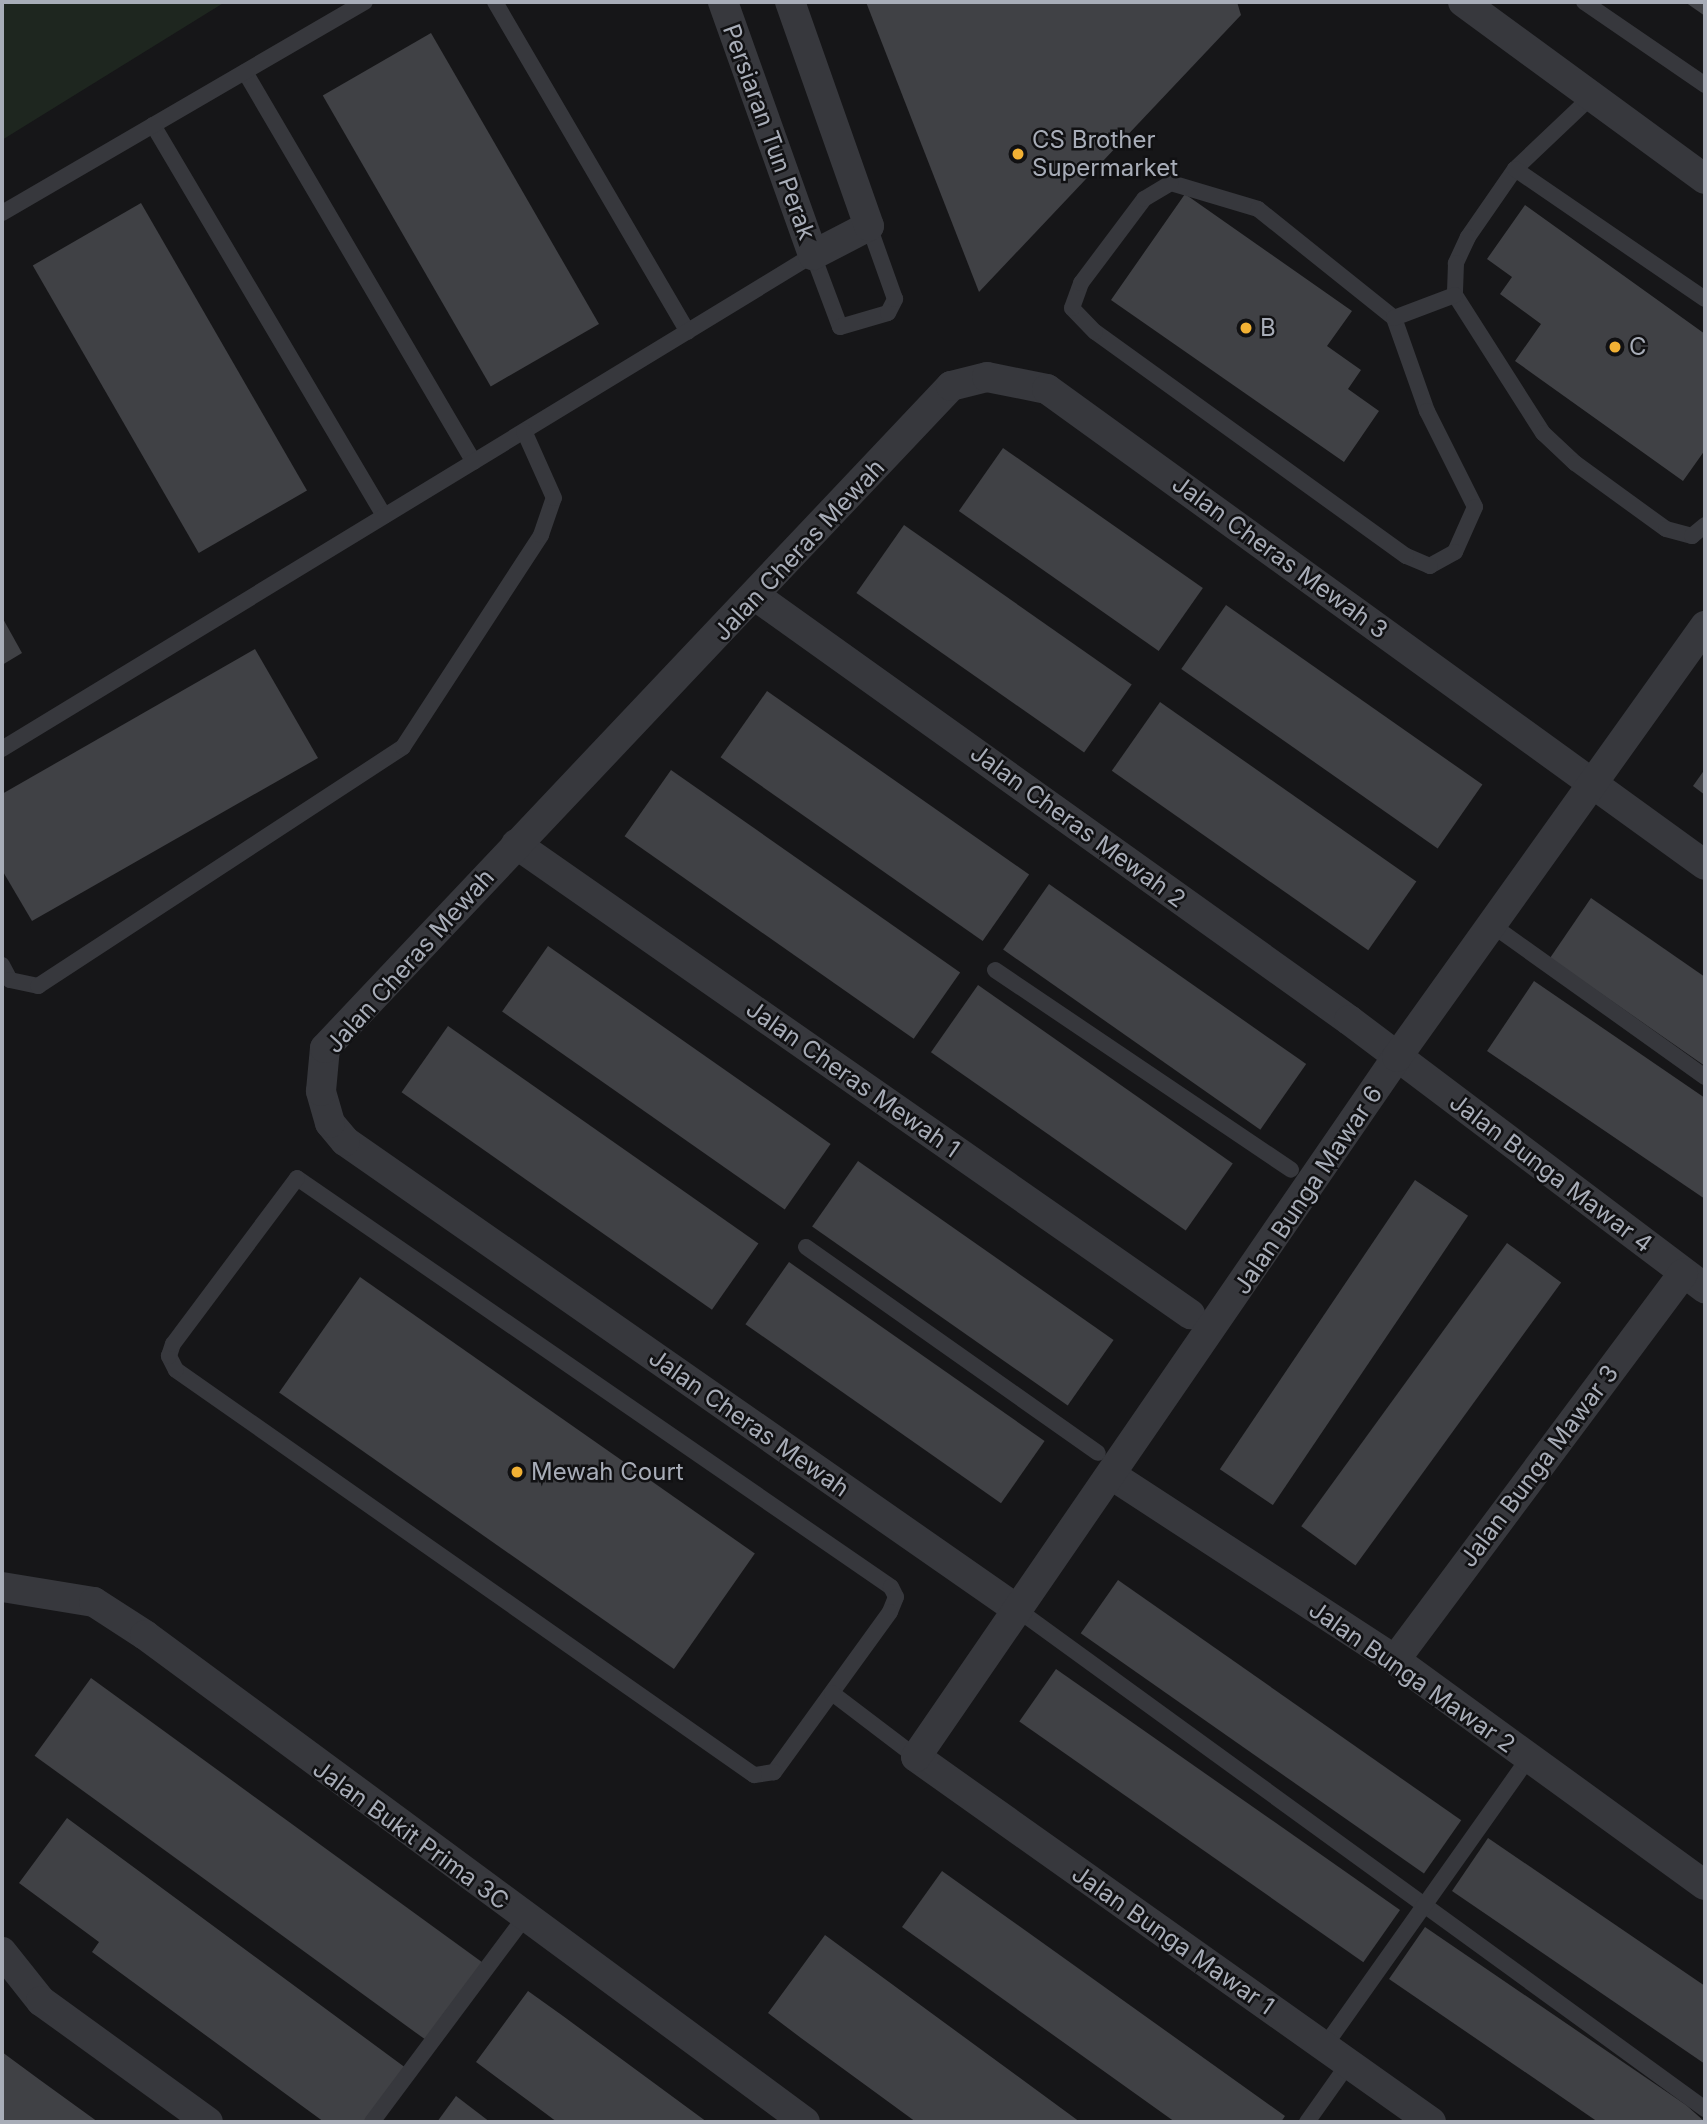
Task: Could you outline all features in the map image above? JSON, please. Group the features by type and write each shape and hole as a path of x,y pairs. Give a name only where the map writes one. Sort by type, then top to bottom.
{"street":[{"name":"Persiaran Tun Perak","path":"723,2 813,255 869,226"},
{"path":"790,2 869,226"},
{"path":"1464,2 1705,178"},
{"name":"Jalan Cheras Mewah 3","path":"951,386 987,377 1047,389 1705,865"},
{"name":"Jalan Cheras Mewah","path":"951,386 757,597 516,844 325,1048 321,1091 330,1123 345,1141 1018,1610"},
{"name":"Jalan Cheras Mewah 2","path":"757,597 1397,1057"},
{"name":"Jalan Bunga Mawar 6","path":"916,1757 1018,1610 1105,1465 1705,626"},
{"name":"Jalan Cheras Mewah 1","path":"516,844 1189,1314"},
{"name":"Jalan Bunga Mawar 4","path":"1397,1057 1694,1280"},
{"name":"Jalan Bunga Mawar 3","path":"1395,1660 1694,1280"},
{"name":"Jalan Bunga Mawar 2","path":"1105,1465 1395,1660 1527,1760 1705,1885"},
{"name":"Jalan Bukit Prima 3C","path":"2,1587 94,1602 805,2122"},
{"name":"Jalan Bunga Mawar 1","path":"916,1757 1431,2122"},
{"path":"2,1952 41,2001 208,2122"}],"lane":[{"path":"2,214 365,2"},
{"path":"495,2 688,332"},
{"path":"1584,2 1705,85"},
{"path":"245,72 474,461"},
{"path":"1591,97 1515,169 1468,237 1456,263 1455,295 1543,433 1666,529 1692,536 1705,525"},
{"path":"153,125 384,516"},
{"path":"1515,169 1705,299"},
{"path":"1171,183 1258,209 1394,317 1427,411 1475,508 1455,552 1430,566 1394,548 1095,332 1072,308 1081,283 1144,199 1171,183"},
{"path":"2,749 813,255 840,327 888,313 895,299 869,226"},
{"path":"1394,317 1455,295"},
{"path":"2,965 10,980 38,986 403,747 541,535 554,498 524,431"},
{"path":"1492,925 1705,1077"},
{"path":"995,970 1291,1170"},
{"path":"297,1178 313,1184 891,1587 896,1597 890,1612 832,1693 774,1772 754,1775 176,1370 169,1356 173,1345 287,1186 297,1178"},
{"path":"806,1247 1105,1465"},
{"path":"1018,1610 1705,2109"},
{"path":"832,1693 916,1757"},
{"path":"1324,2046 1527,1760"},
{"path":"372,2122 524,1918"},
{"path":"1307,2122 1348,2064"}],"shaded area":[{"path":"2,2 225,2 2,140"}],"building":[{"name":"CS Brother Supermarket","path":"866,2 1237,2 1241,15 979,292"},
{"path":"1685,2 1705,2 1705,16"},
{"path":"431,33 599,324 491,386 323,96"},
{"name":"B","path":"1185,194 1352,311 1327,346 1361,370 1348,389 1379,411 1344,462 1111,300"},
{"path":"141,203 307,491 199,553 33,266"},
{"name":"C","path":"1525,205 1705,334 1705,450 1683,481 1515,361 1541,324 1500,294 1512,277 1487,259"},
{"path":"1003,448 1203,588 1159,651 959,511"},
{"path":"904,525 1132,684 1084,752 856,593"},
{"path":"1226,605 1482,785 1438,848 1181,669"},
{"path":"2,617 22,653 2,665"},
{"path":"255,649 318,758 32,921 2,870 2,794"},
{"path":"767,691 1029,875 983,941 721,757"},
{"path":"1160,702 1416,882 1368,950 1112,771"},
{"path":"1705,769 1705,795 1693,786"},
{"path":"671,770 960,972 914,1039 625,836"},
{"path":"1049,884 1306,1064 1260,1130 1003,950"},
{"path":"1591,898 1705,977 1705,1066 1550,958"},
{"path":"548,946 831,1144 785,1209 502,1012"},
{"path":"1534,981 1705,1098 1705,1199 1487,1051"},
{"path":"978,985 1233,1163 1186,1231 931,1052"},
{"path":"448,1026 758,1243 712,1310 402,1092"},
{"path":"858,1161 1114,1340 1068,1405 812,1227"},
{"path":"1415,1180 1468,1216 1273,1505 1220,1469"},
{"path":"1507,1243 1561,1282 1355,1566 1301,1526"},
{"path":"789,1262 1045,1441 1001,1503 745,1324"},
{"name":"Mewah Court","path":"360,1277 755,1553 674,1669 279,1393"},
{"path":"1118,1580 1461,1820 1424,1874 1081,1633"},
{"path":"1056,1669 1400,1910 1363,1962 1019,1721"},
{"path":"91,1678 491,1969 435,2047 35,1756"},
{"path":"67,1818 414,2074 379,2122 324,2122 92,1952 99,1942 19,1883"},
{"path":"1488,1838 1705,1986 1705,2064 1452,1891"},
{"path":"942,1871 1285,2116 1281,2122 1175,2122 902,1927"},
{"path":"1425,1927 1686,2105 1705,2122 1598,2122 1389,1979"},
{"path":"825,1935 1080,2122 916,2122 801,2038 768,2013"},
{"path":"528,1991 707,2122 557,2122 476,2062"},
{"path":"2,2052 40,2080 98,2122 2,2122"},
{"path":"456,2096 490,2122 437,2122"}],"place":[{"name":"CS Brother Supermarket","path":"1018,154"},
{"name":"B","path":"1246,328"},
{"name":"C","path":"1615,347"},
{"name":"Mewah Court","path":"517,1472"}]}
